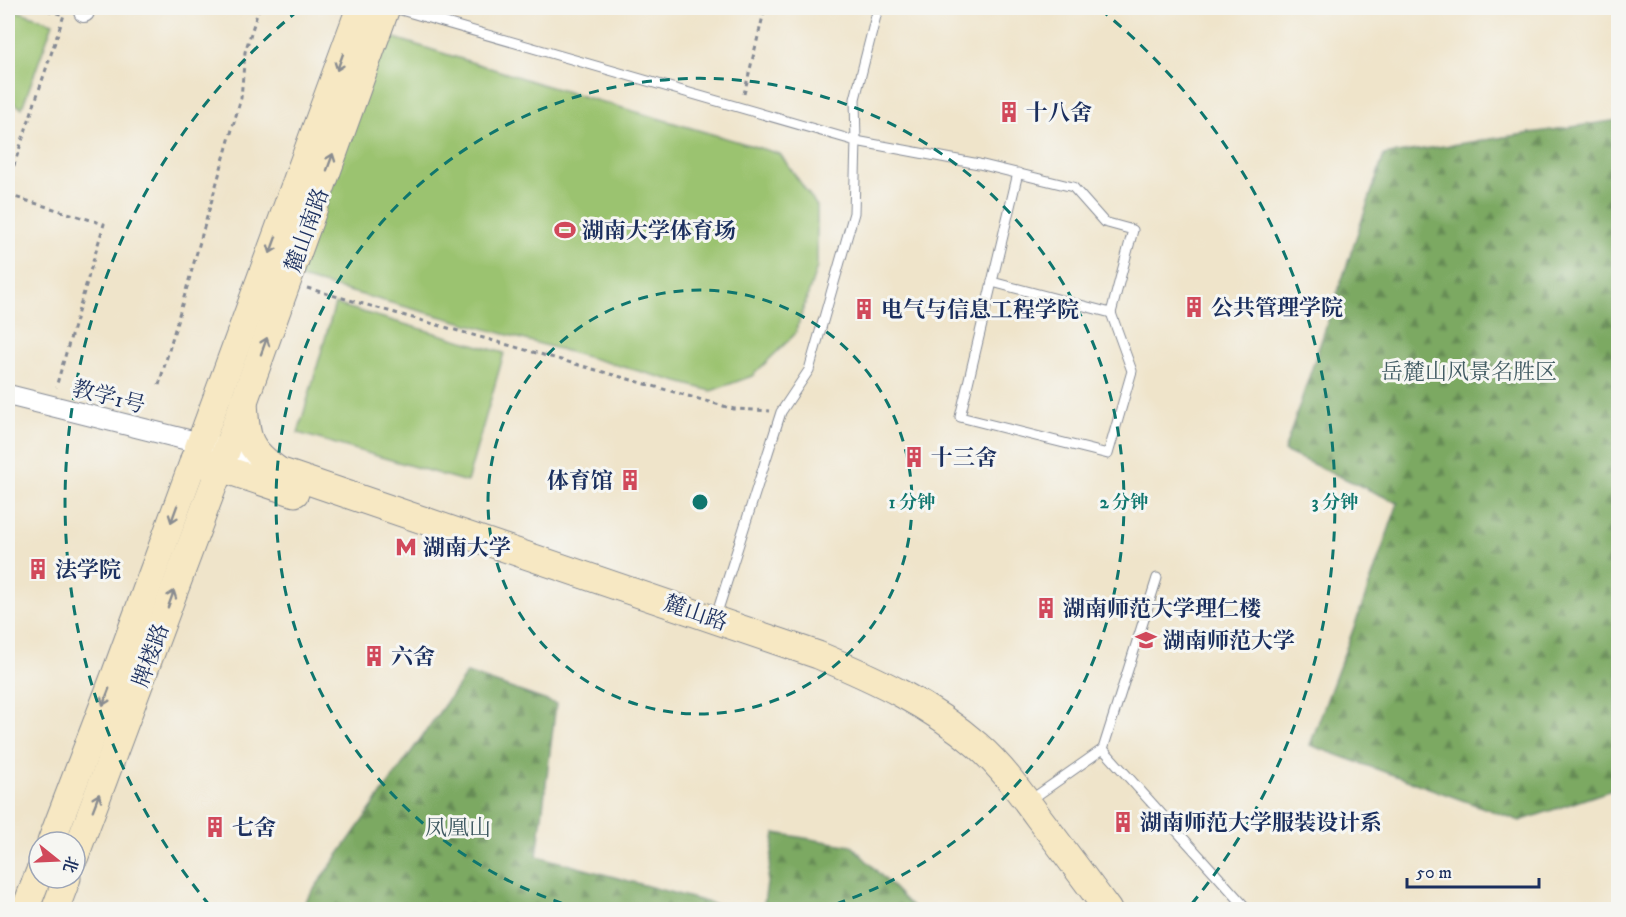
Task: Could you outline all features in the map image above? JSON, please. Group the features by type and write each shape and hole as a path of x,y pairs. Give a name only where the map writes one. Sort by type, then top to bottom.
{"main road":[{"name":"麓山南路","path":"197,451 360,8"},
{"name":"麓山南路","path":"223,460 386,8"},
{"path":"203,515 212,502 234,487 276,478 253,448 245,423 244,401"},
{"name":"麓山路","path":"197,451 814,670 906,713 954,746 999,788 1089,909"},
{"name":"牌楼路","path":"56,830 197,451"},
{"name":"牌楼路","path":"85,830 223,460"},
{"name":"麓山路","path":"276,478 715,619 818,655 869,677 922,704 978,746 1004,772 1108,909"},
{"path":"25,909 32,890"},
{"path":"55,909 62,890"}],"street":[{"name":"教学1号","path":"8,395 197,451"}],"lane":[{"path":"394,8 856,141 1018,173 1073,186 1104,222 1134,230 1111,313 1132,371 1108,454 960,417 1018,173"},
{"path":"715,619 781,412 809,370 854,213 855,99 878,8"},
{"path":"992,282 1111,313"},
{"path":"1027,802 1103,749 1157,578"},
{"path":"1103,749 1248,909"}],"path":[{"path":"8,183 75,11 39,8"},
{"path":"159,385 241,98 245,52 259,8"},
{"path":"741,108 765,8"},
{"path":"8,195 104,224 51,406"},
{"path":"306,287 734,409 781,412"}],"green space":[{"path":"8,8 53,23 22,108 8,100"},
{"name":"湖南大学体育场","path":"385,35 544,85 780,154 817,206 817,267 795,334 752,376 711,391 297,277"},
{"name":"岳麓山风景名胜区","path":"1618,120 1618,788 1520,821 1310,745 1398,503 1284,451 1384,155"},
{"path":"335,304 504,353 467,482 298,433"},
{"name":"凤凰山","path":"467,673 556,704 537,856 732,909 300,909"},
{"path":"775,833 852,846 914,909 763,909"}],"place":[{"name":"十八舍","path":"1009,112"},
{"name":"湖南大学体育场","path":"565,230"},
{"name":"公共管理学院","path":"1194,307"},
{"name":"电气与信息工程学院","path":"864,309"},
{"name":"十三舍","path":"914,457"},
{"name":"体育馆","path":"630,480"},
{"name":"湖南大学","path":"406,547"},
{"name":"法学院","path":"38,569"},
{"name":"湖南师范大学理仁楼","path":"1046,608"},
{"name":"湖南师范大学","path":"1146,640"},
{"name":"六舍","path":"374,656"},
{"name":"湖南师范大学服装设计系","path":"1123,822"},
{"name":"七舍","path":"215,827"}]}
